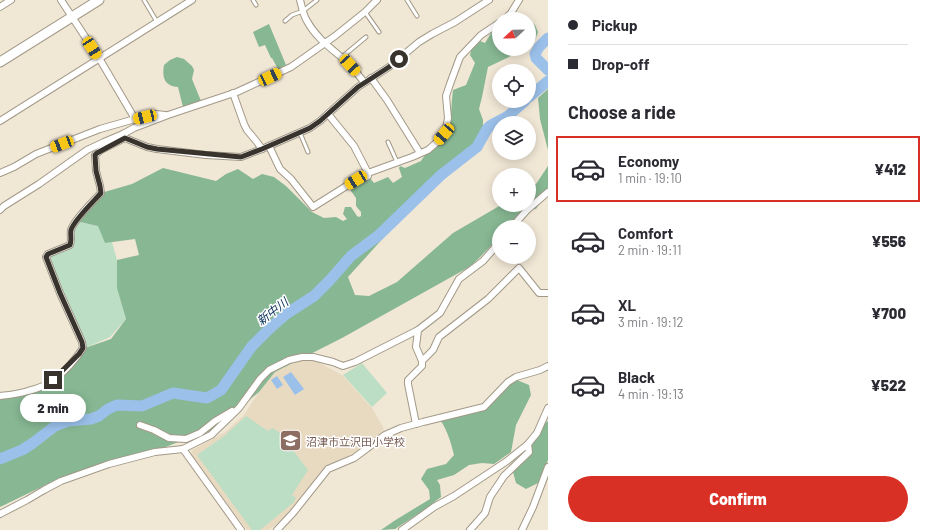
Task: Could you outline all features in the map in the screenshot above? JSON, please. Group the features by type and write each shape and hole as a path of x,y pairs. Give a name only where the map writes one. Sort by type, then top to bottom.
{"street":[{"path":"0,7 11,0"},
{"path":"61,0 99,58 135,119"},
{"path":"0,62 99,0"},
{"path":"0,121 192,0"},
{"path":"300,0 306,20 315,33 324,43 342,57 357,72 364,82"},
{"path":"0,396 27,392 53,380 75,359 83,348 82,342 46,257 48,254 70,245 71,230 74,224 101,193 96,171 95,155 134,128 233,93 291,67 365,12 377,0"},
{"path":"0,210 87,150 104,142 124,136 147,147 157,149 241,157 300,133 310,128 364,82 394,63 419,42 454,22 482,2 489,0"},
{"path":"512,12 519,0"},
{"path":"269,146 280,169 313,207 356,180 365,178 368,176 368,173 428,150 444,134 448,118 446,96 460,57 481,36 492,28"},
{"path":"371,78 387,100 420,153"},
{"path":"233,93 247,130 262,149"},
{"path":"0,172 14,167 36,154 100,129 156,114 168,116"},
{"path":"328,114 354,146 368,173"},
{"path":"518,220 527,210 548,192"},
{"path":"0,514 61,481 109,464 155,452 183,449 211,435 239,408 260,379 270,370 289,360 302,357 313,357 343,366 355,362 418,330 440,313 459,279 483,261 492,251"},
{"path":"422,361 433,350 439,337 488,299 518,268 539,293 548,293"},
{"path":"416,424 408,380 422,366 422,361 416,347 418,330"},
{"path":"277,530 293,513 328,469 354,458 377,439 401,428 484,407 508,382 516,377 548,366"},
{"path":"140,425 169,438 186,439 200,433 215,421 239,408"},
{"path":"402,530 434,507 454,496 507,460 528,444 537,433 548,408"},
{"path":"470,530 485,513 490,497 504,476 529,452 528,444"},
{"path":"183,449 241,530"},
{"path":"522,530 533,507 548,467"}],"lane":[{"path":"144,0 157,22"},
{"path":"253,0 256,5"},
{"path":"285,21 292,15 303,11 317,0"},
{"path":"407,0 417,16"},
{"path":"365,12 379,32"},
{"path":"342,57 366,37"},
{"path":"300,133 308,152"},
{"path":"388,142 397,162"}],"shaded area":[{"name":"沼津市立沢田小学校","path":"306,357 342,375 372,408 384,431 357,451 326,468 286,516 269,530 247,530 191,455 192,450 225,432 244,415 259,392 276,371"}],"green space":[{"path":"269,24 286,65 278,69 265,45 259,47 253,32"},
{"path":"536,27 538,32 536,37"},
{"path":"492,32 492,56 510,56 488,67 479,109 483,120 483,136 479,147 467,160 415,203 348,277 355,295 369,296 397,282 453,233 492,210 492,212 525,212 517,220 492,220 492,245 471,266 342,338 275,372 259,392 219,425 194,441 186,439 163,448 56,480 0,507 0,397 6,398 40,391 53,383 85,348 111,339 126,319 117,288 117,260 139,255 135,239 105,243 98,226 76,221 101,193 132,184 163,168 216,181 226,174 238,169 253,179 262,174 274,177 286,186 312,212 324,218 336,217 343,221 347,219 343,214 345,207 351,207 359,217 361,216 361,212 356,206 356,198 349,188 350,183 370,178 374,183 388,177 393,183 402,177 399,168 400,166 405,168 421,161 425,155 450,137 453,90 466,85 475,63 470,55 472,48 480,41 485,43"},
{"path":"177,57 184,59 192,66 194,70 192,79 201,101 183,107 178,87 167,83 163,73 164,65"},
{"path":"548,89 548,150 540,119 538,98"},
{"path":"548,166 548,191 536,209 536,184"},
{"path":"76,221 99,226 105,243 112,242 117,260 118,290 126,319 110,337 85,348 46,257 68,244"},
{"path":"362,363 387,393 372,407 343,375"},
{"path":"517,380 529,385 531,395 516,425 511,452 494,464 482,463 469,465 454,475 437,480 440,485 441,497 395,529 381,530 430,499 429,490 421,479 427,469 446,464 454,455 447,433 441,421 459,417 485,406 507,383"},
{"path":"246,416 268,431 272,428 279,432 308,470 292,495 296,498 293,503 260,530 252,530 197,455 224,436"},
{"path":"548,421 548,460 538,483 526,489 516,483 513,472 529,452 541,427"}],"water":[{"path":"291,372 304,389 295,395 283,377"},
{"path":"277,376 283,385 277,389 271,380"}],"waterway":[{"name":"新中川","path":"548,38 539,47 535,54 536,58 548,70"},
{"name":"新中川","path":"536,91 548,81"},
{"name":"新中川","path":"0,459 22,450 55,426 68,421 91,419 117,405 142,406 173,393 207,398 221,390 252,346 270,328 286,314 314,296 351,256 379,235 441,175 477,147 487,129 491,125 508,116 517,108"}],"place":[{"name":"沼津市立沢田小学校","path":"290,441"}],"route":[{"path":"53,380 66,368 83,348 82,342 46,257 48,254 70,245 71,230 74,224 101,193 96,171 95,155 97,153 125,138 147,147 157,149 241,157 310,128 364,82 399,59"}]}
